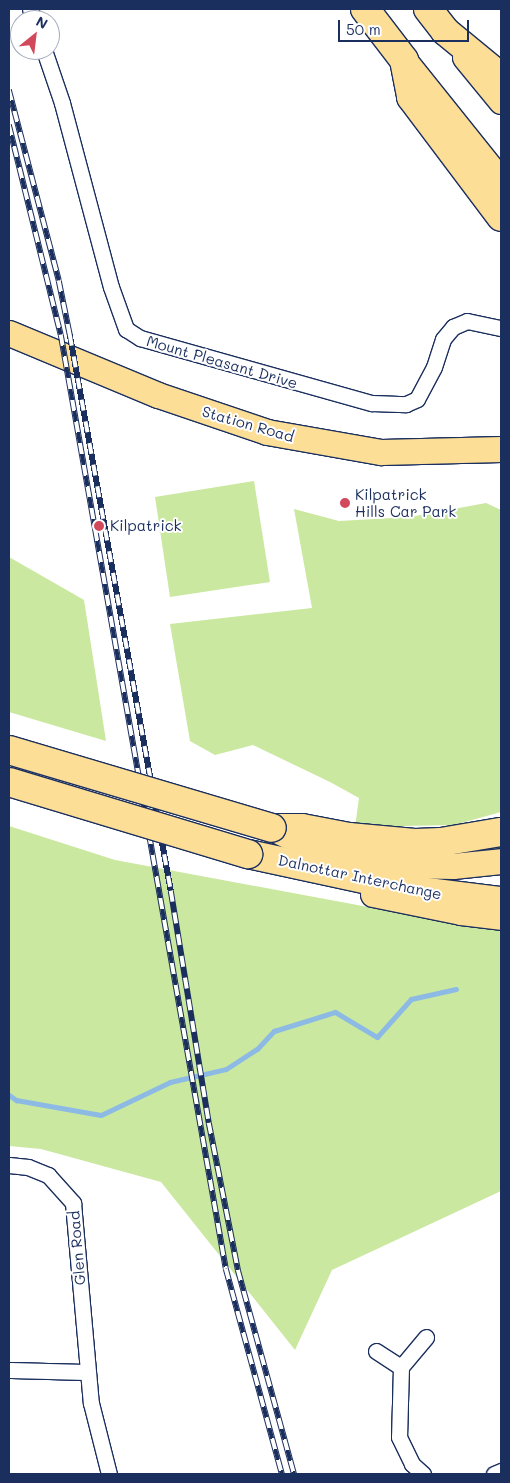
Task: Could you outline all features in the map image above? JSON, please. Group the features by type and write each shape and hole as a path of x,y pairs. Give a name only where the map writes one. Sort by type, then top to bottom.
{"highway":[{"path":"365,9 404,60 411,97 501,217"},
{"path":"428,9 445,31 501,77"},
{"path":"9,750 272,828 302,828 349,837 415,842 441,842 501,832"},
{"name":"Dalnottar Interchange","path":"9,782 248,854 419,891 501,901"}],"main road":[{"path":"445,31 501,101"},
{"path":"404,60 501,181"},
{"name":"Station Road","path":"9,333 149,392 267,432 381,452 501,449"},
{"path":"272,828 307,845 401,865 453,866 501,861"},
{"path":"248,854 279,870 347,888 415,904 501,916"}],"street":[{"name":"Mount Pleasant Drive","path":"47,60 62,103 111,286 126,329 140,338 372,403 406,404 417,399 434,367 443,339 454,327 467,321 501,328"},
{"name":"Glen Road","path":"9,1165 28,1167 48,1174 73,1203 91,1403 109,1474"},
{"path":"423,1474 412,1464 399,1437 401,1368 426,1337"},
{"path":"376,1351 401,1368"},
{"path":"9,1370 87,1372"},
{"path":"494,1474 501,1471"}],"green space":[{"path":"254,481 270,582 170,597 155,497"},
{"path":"486,503 501,510 501,812 454,825 355,827 359,798 330,782 253,745 215,755 190,741 170,624 312,608 294,509 339,521 410,517"},
{"path":"9,557 84,600 106,741 9,712"},
{"path":"9,826 115,860 368,907 501,927 501,1191 332,1270 295,1350 161,1182 41,1149 9,1146"}],"waterway":[{"path":"9,1095 16,1100 101,1115 170,1082 226,1069 257,1049 274,1031 335,1012 377,1037 411,999 456,989"}],"railway":[{"path":"9,90 59,281 70,335 171,891 209,1123 238,1270 294,1474"},
{"path":"9,125 61,335 226,1269 282,1474"}],"place":[{"name":"Kilpatrick Hills Car Park","path":"345,503"},
{"name":"Kilpatrick","path":"99,526"}]}
